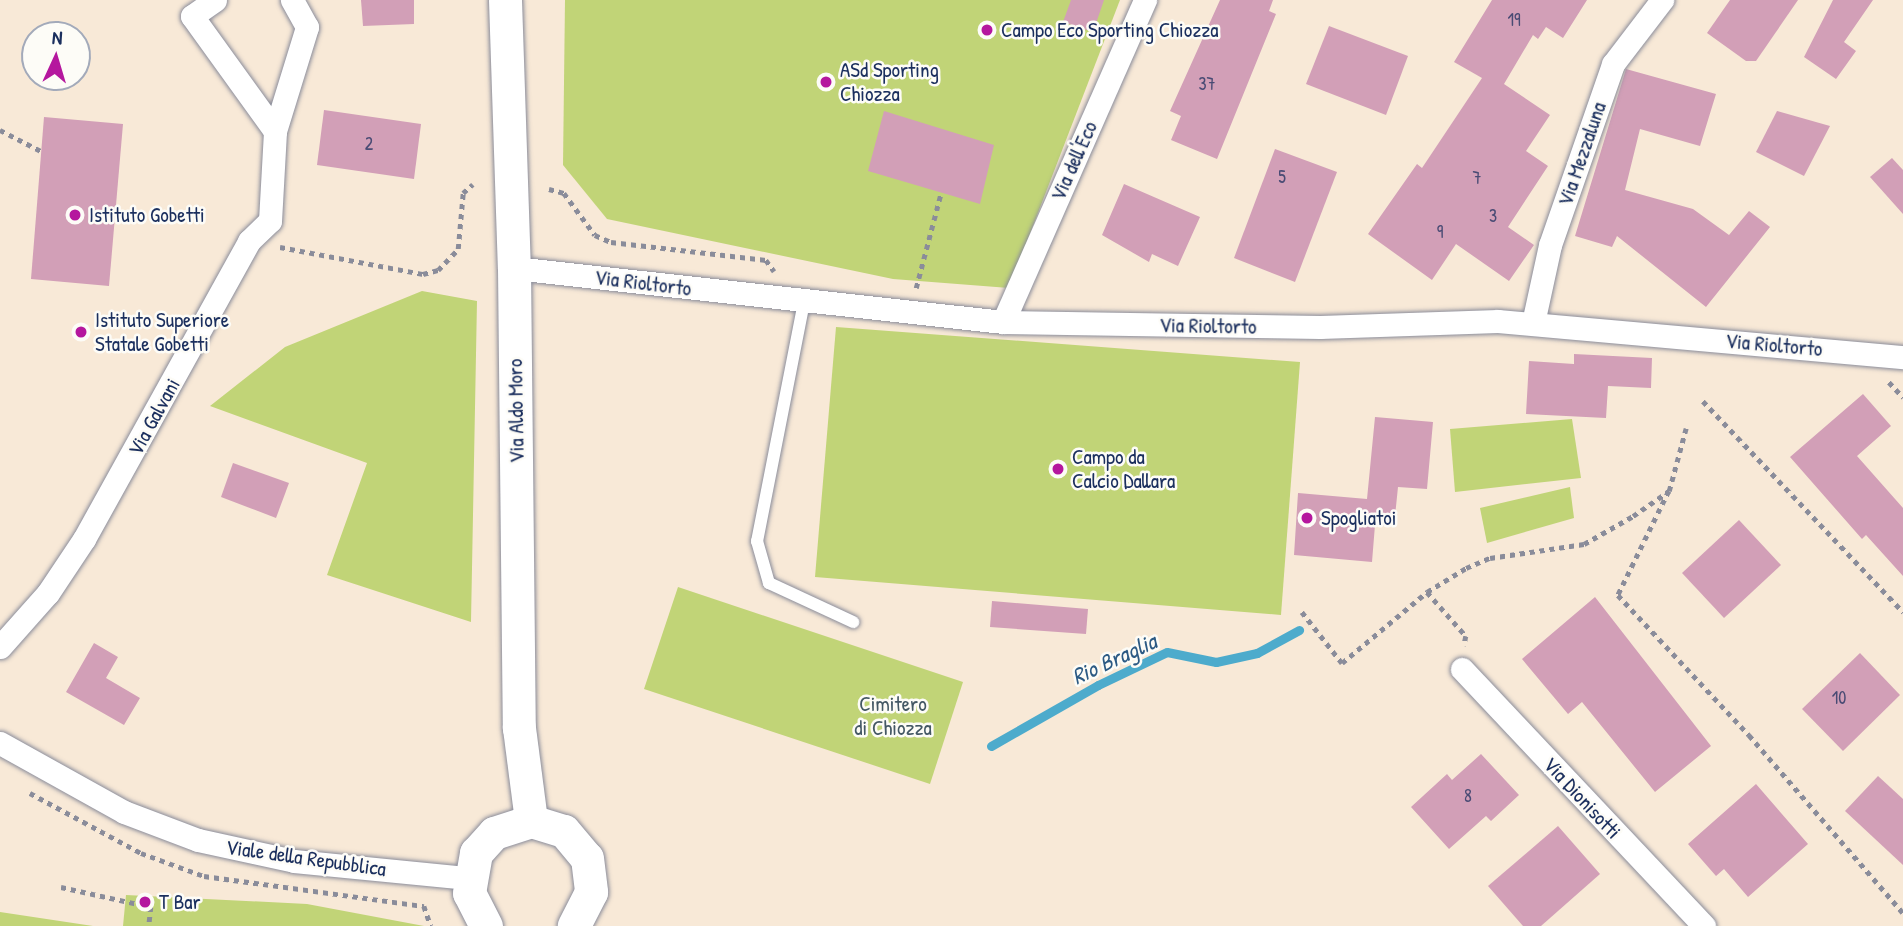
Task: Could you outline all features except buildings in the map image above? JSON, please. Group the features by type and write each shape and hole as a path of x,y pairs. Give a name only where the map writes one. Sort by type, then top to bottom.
{"main road":[{"name":"Via Aldo Moro","path":"505,0 514,268 519,728 531,821"},
{"path":"486,926 473,907 468,878 476,853 494,833 531,821 564,831 587,858 592,892 574,926"}],"street":[{"path":"215,0 192,16 275,131"},
{"name":"Via Galvani","path":"0,647 48,593 84,539 249,241 270,221 275,131 307,27 292,0"},
{"name":"Via dell'Eco","path":"1003,322 1145,0"},
{"name":"Via Mezzaluna","path":"1533,323 1550,245 1614,64 1662,0"},
{"name":"Via Rioltorto","path":"514,268 1003,322 1320,327 1533,323 1903,357"},
{"name":"Via Dionisotti","path":"1462,669 1704,926"},
{"name":"Viale della Repubblica","path":"0,743 124,812 198,840 294,861 468,878"}],"lane":[{"path":"804,302 757,541 769,583 853,621"}],"path":[{"path":"0,130 41,151"},
{"path":"274,245 430,272 450,260 457,249 463,193 473,184"},
{"path":"549,189 564,193 595,235 611,242 766,260"},
{"path":"915,293 941,193"},
{"path":"1703,401 1903,612"},
{"path":"1686,428 1669,491 1618,595 1749,735 1903,914"},
{"path":"1302,612 1342,663 1427,592 1490,558 1584,544 1669,491"},
{"path":"1427,592 1466,636 1462,669"},
{"path":"61,887 151,907 149,926"}],"green space":[{"name":"ASd Sporting Chiozza","path":"565,0 1120,0 1009,288 893,279 607,219 563,165"},
{"path":"422,291 477,301 471,622 327,575 367,463 210,406 285,347"},
{"name":"Campo da Calcio Dallara","path":"836,327 1300,362 1281,615 815,577"},
{"path":"1572,419 1581,478 1455,492 1450,429"},
{"path":"1570,487 1574,518 1487,543 1480,508"},
{"name":"Cimitero di Chiozza","path":"678,587 963,682 930,784 644,689"},
{"path":"126,895 307,904 424,926 123,926"},
{"path":"0,912 93,926 0,926"}],"waterway":[{"name":"Rio Braglia","path":"991,746 1098,685 1167,652 1216,662 1257,653 1299,630"}],"place":[{"name":"Campo Eco Sporting Chiozza","path":"987,30"},
{"name":"ASd Sporting Chiozza","path":"826,82"},
{"name":"Istituto Gobetti","path":"75,215"},
{"name":"Istituto Superiore Statale Gobetti","path":"81,332"},
{"name":"Campo da Calcio Dallara","path":"1058,469"},
{"name":"Spogliatoi","path":"1307,518"},
{"name":"T Bar","path":"145,902"}]}
